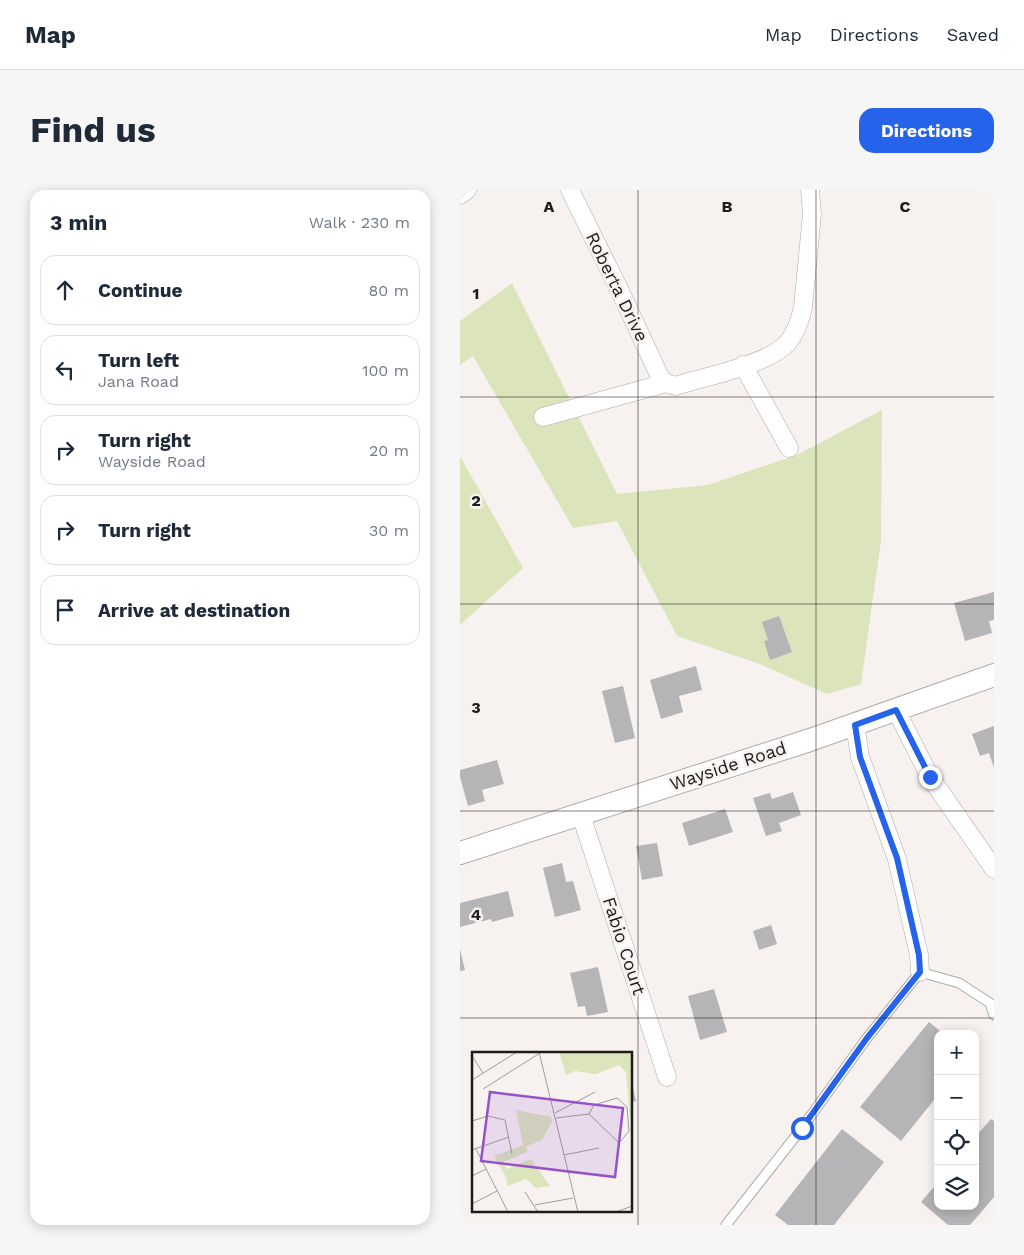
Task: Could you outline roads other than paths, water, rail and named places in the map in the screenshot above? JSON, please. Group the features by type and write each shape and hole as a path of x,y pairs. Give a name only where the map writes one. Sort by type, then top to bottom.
{"street":[{"path":"460,195 467,190"},
{"name":"Roberta Drive","path":"570,190 660,377 666,383"},
{"path":"543,417 666,383 675,386 689,382 772,355 784,346 795,331 800,318 812,214 810,190"},
{"path":"743,365 790,448"},
{"name":"Wayside Road","path":"460,853 855,725 994,675"},
{"path":"896,710 930,777 994,868"},
{"path":"855,725 860,757 897,858 919,955 920,972"},
{"name":"Fabio Court","path":"581,814 667,1077"}],"lane":[{"path":"726,1225 802,1128 867,1038 920,972 959,984 990,1003 994,1015"}]}
